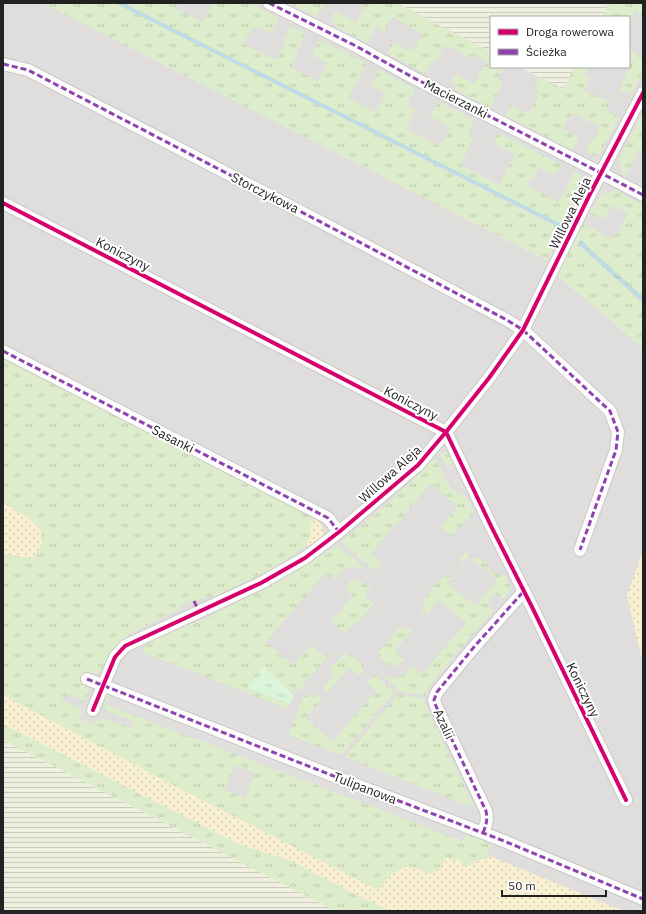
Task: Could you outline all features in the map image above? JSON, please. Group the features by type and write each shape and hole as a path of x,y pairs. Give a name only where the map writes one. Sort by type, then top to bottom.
{"street":[{"name":"Macierzanki","path":"269,3 354,45 420,81 601,172 643,195"},
{"name":"Storczykowa","path":"3,64 28,70 356,240 507,320 523,330 610,411 618,432 616,450 580,550"},
{"name":"Willowa Aleja","path":"93,710 115,657 125,646 197,606 261,583 305,558 339,532 418,465 489,378 523,330 601,172 643,93"},
{"name":"Koniczyny","path":"3,203 446,432 626,800"},
{"name":"Sasanki","path":"3,351 328,518 339,532"},
{"name":"Azalii","path":"483,833 487,817 486,811 434,700 437,692 474,647 524,591"},
{"name":"Tulipanowa","path":"87,679 483,833 643,899"}],"shaded area":[{"path":"3,3 37,3 47,5 546,260 568,220 142,3 397,3 490,51 490,68 522,68 563,89 574,68 630,68 630,16 602,16 609,3 643,3 643,288 580,231 557,275 643,348 643,552 627,595 643,664 643,911 417,911 3,695"},
{"path":"455,462 465,483 455,487 446,466"},
{"path":"469,556 497,580 476,606 447,583"},
{"path":"381,610 388,617 370,639 362,632"},
{"path":"128,656 143,656 280,708 271,731 259,727 256,737 284,747 288,737 471,807 465,826 469,828 463,841 106,704 113,688 115,689"}],"green space":[{"path":"37,3 179,3 176,9 203,22 212,4 211,3 249,3 279,18 271,33 259,27 257,29 253,27 248,37 246,37 244,44 276,60 286,42 283,40 292,25 295,26 294,29 299,31 300,29 305,32 291,68 318,81 327,63 312,55 320,40 367,63 348,98 375,112 385,93 370,85 378,69 415,89 407,105 416,110 406,129 440,146 450,129 442,122 430,116 438,101 474,120 468,132 475,136 460,165 499,185 515,155 495,144 496,136 499,133 562,165 557,173 552,174 539,168 534,178 532,177 528,184 532,188 558,202 575,171 580,174 585,188 546,260 47,5"},
{"path":"289,3 325,3 316,17"},
{"path":"360,3 396,3 490,51 490,68 504,68 498,79 503,82 490,108 454,89 456,85 450,82 453,77 455,78 456,74 474,84 486,62 472,54 470,58 445,45 435,63 432,61 425,74 387,53 393,41 412,52 422,34 393,17 384,32 376,27 367,43 336,27 337,24 331,20 335,11 356,22 365,7"},
{"path":"397,3 609,3 602,16 490,16 490,51"},
{"path":"609,3 643,3 643,15 635,12 630,24 630,16 602,16"},
{"path":"630,50 642,56 643,54 643,72 631,95 619,89 629,69 628,68 630,68"},
{"path":"522,68 574,68 563,90"},
{"path":"574,68 588,68 584,75 590,78 584,90 610,102 606,111 619,117 600,154 594,156 586,152 600,127 572,113 563,129 579,137 573,151 505,115 511,105 526,113 527,111 530,112 538,96 536,94 538,90 534,88 540,77 563,89"},
{"path":"643,112 643,150 640,148 624,177 618,160"},
{"path":"615,190 643,205 643,348 557,275 584,224 612,239 616,232 618,233 628,213 612,205 604,220 590,213 601,195"},
{"path":"3,358 315,518 311,523 311,536 303,548 268,571 214,597 183,604 177,611 129,634 117,645 99,673 92,673 89,675 85,683 89,691 89,696 86,700 67,694 63,701 80,708 82,712 79,719 93,724 94,721 102,718 130,728 133,721 107,711 103,701 105,696 111,694 107,705 463,841 467,832 483,838 489,844 494,843 487,853 490,856 478,864 471,866 464,866 461,862 445,859 438,870 428,874 401,870 392,873 378,891 3,695 3,554 33,558 41,531 29,518 3,503","holes":["235,765 255,773 245,798 225,789"]},
{"path":"439,452 447,453 451,456 453,463 446,466"},
{"path":"434,458 436,459 452,490 466,496 474,513 451,536 440,527 458,507 431,483 398,524 397,523 371,553 382,563 372,570 341,541 389,502"},
{"path":"337,545 366,569 354,567 343,570 335,580 326,572 266,642 293,665 311,645 323,655 331,655 321,664 298,691 294,688 290,692 263,668 249,688 290,704 288,709 144,653 146,643 149,641 211,616 273,584"},
{"path":"467,552 475,559 480,557 482,562 486,561 492,573 506,576 510,586 509,591 503,599 495,594 487,604 494,610 428,688 426,696 397,691 395,686 381,674 391,678 399,677 413,666 422,674 466,623 439,600 426,615 421,611 426,605 423,601 437,583 448,575 452,576 447,583 497,580 469,556 463,564 461,563 460,557"},
{"path":"352,580 362,582 371,588 364,596 374,604 357,623 353,624 345,633 331,622 353,595 344,588"},
{"path":"400,627 403,630 407,627 412,631 395,650 405,659 398,665 393,666 380,658 378,653"},
{"path":"345,654 351,655 364,665 362,672 359,675 349,668 328,692 323,688 334,674 329,669"},
{"path":"263,667 294,695 290,704 248,688"},
{"path":"375,675 393,691 392,695 341,755 291,736 289,733 302,699 308,693 314,697 317,694 322,699 306,718 333,741 376,691 367,682"},
{"path":"398,694 425,699 427,709 473,804 471,807 345,757"},
{"path":"3,724 241,845 292,861 351,892 392,911 336,911 3,740"},
{"path":"3,740 336,911 3,911"}],"sand":[{"path":"3,503 29,518 41,531 42,545 33,558 3,554"},
{"path":"315,518 323,528 324,533 315,543 303,548 311,536 311,523"},
{"path":"643,552 643,664 627,595"},
{"path":"3,695 171,784 378,890 392,873 410,866 428,874 438,870 445,859 449,857 455,861 458,859 464,866 467,866 490,856 624,911 392,911 351,892 292,861 241,845 3,724"}],"water":[{"path":"582,240 643,297 643,303 579,245 579,242"}],"waterway":[{"path":"119,3 559,225"}],"marked path":[{"path":"269,3 354,45 414,78 643,195"},
{"path":"3,64 28,70 363,244 507,320 523,330 610,411 618,432 616,450 580,550"},
{"path":"3,351 328,518 339,532"},
{"path":"483,833 487,817 486,811 434,700 437,692 474,647 524,591"},
{"path":"194,601 199,612"},
{"path":"87,679 504,841 643,899"}],"cycle path":[{"path":"93,710 115,657 125,646 261,583 305,558 339,532 418,465 489,378 523,330 590,194 643,93"},
{"path":"3,203 446,432 626,800"}]}
